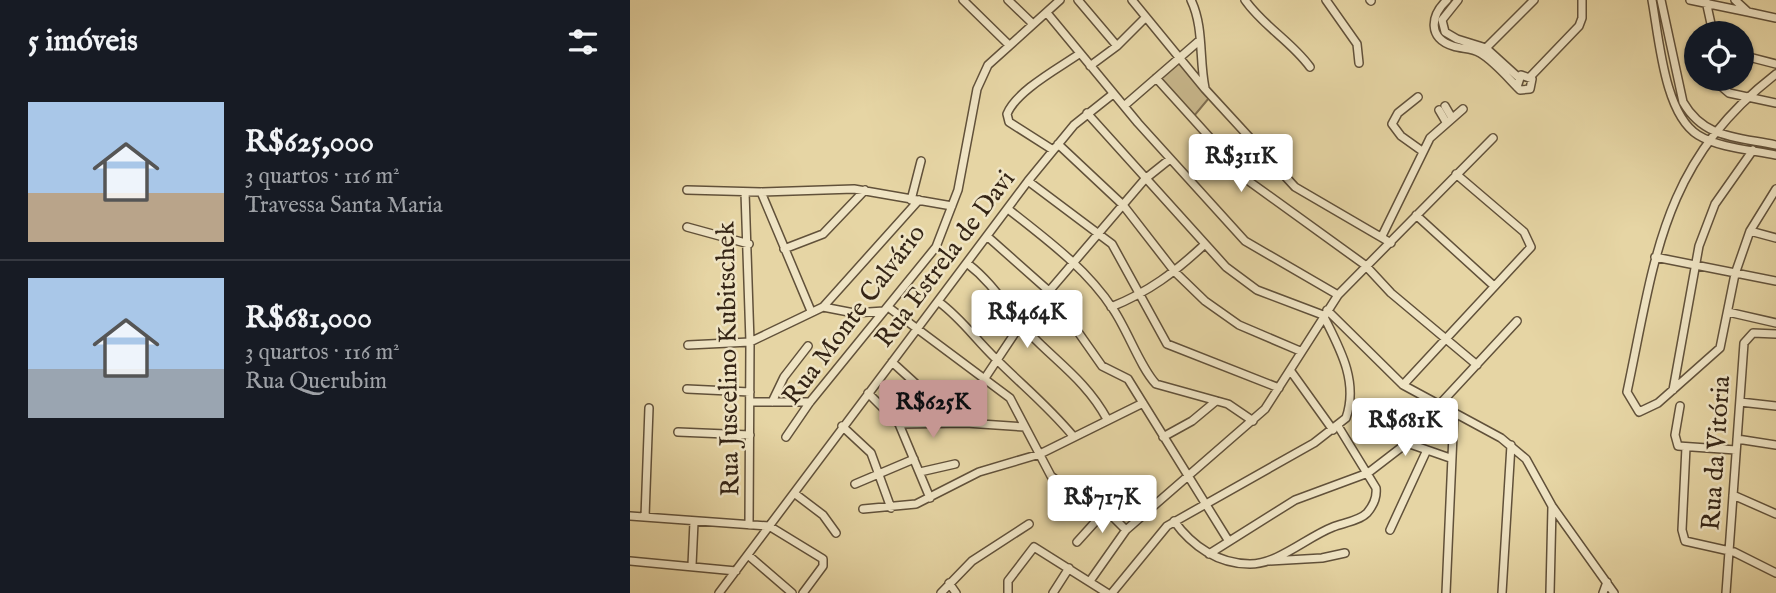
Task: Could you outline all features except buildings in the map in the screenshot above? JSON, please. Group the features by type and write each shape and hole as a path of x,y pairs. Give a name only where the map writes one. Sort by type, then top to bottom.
{"street":[{"path":"963,0 1009,45"},
{"path":"1008,0 1033,24"},
{"path":"1046,0 1080,54 1112,94 1245,241 1338,295"},
{"name":"Rua Monte Calvário","path":"786,437 810,402 936,247 952,206 966,156 981,76 1009,45 1060,0"},
{"path":"1078,0 1117,46"},
{"path":"1132,0 1205,89 1295,187 1391,243"},
{"path":"1191,0 1200,26 1200,61 1205,89"},
{"path":"1245,0 1264,25 1298,52 1310,66"},
{"path":"1326,0 1357,44 1359,63"},
{"path":"1447,0 1434,18 1433,28 1438,37 1454,46 1484,51 1523,91 1530,89 1530,77 1579,26 1582,18 1581,0"},
{"path":"1458,0 1443,20 1445,32 1484,51 1518,77"},
{"path":"1484,51 1534,0"},
{"path":"1652,0 1674,106 1683,121 1696,134 1709,141 1776,155"},
{"path":"1661,0 1683,102 1691,116 1714,133 1776,145"},
{"path":"1690,0 1776,18"},
{"path":"1735,0 1748,12"},
{"path":"1706,2 1710,21"},
{"path":"1090,66 1117,46 1146,17"},
{"path":"1124,106 1200,40"},
{"path":"1080,54 1033,87 1007,114 1009,122 1056,147 1123,205 1175,272 1205,301 1239,325 1300,351"},
{"path":"1754,58 1776,64"},
{"path":"1666,71 1675,69"},
{"path":"1775,193 1750,231 1735,274 1720,348 1647,411 1639,412 1627,392 1655,257 1667,214 1689,170 1714,133 1746,97 1776,74"},
{"path":"1518,77 1530,77"},
{"path":"1517,87 1518,77"},
{"path":"1156,78 1250,182 1366,265 1391,293 1477,365"},
{"path":"1727,91 1776,103"},
{"name":"Rua Estrela de Davi","path":"719,593 1028,181 1087,113 1112,94"},
{"path":"1418,97 1395,116 1392,124 1395,130 1422,151"},
{"path":"1442,108 1449,120"},
{"path":"1382,236 1416,172 1422,151 1449,120 1463,109"},
{"path":"1087,113 1204,245 1257,290 1325,312 1403,385 1511,445 1526,459 1552,506 1614,593"},
{"path":"1090,581 1126,530 1254,421 1279,388 1338,295 1493,138"},
{"path":"1672,390 1694,265 1715,204 1753,150"},
{"path":"985,378 1021,324 1145,179 1170,159"},
{"path":"824,307 915,200 921,161"},
{"path":"1403,385 1531,247 1524,232 1455,174"},
{"path":"1028,181 1100,234 1124,261 1161,338 1167,344 1279,388"},
{"path":"687,190 865,190 952,206"},
{"path":"784,249 823,234 865,190"},
{"name":"Rua Juscelino Kubitschek","path":"745,192 749,244 749,525"},
{"path":"761,192 811,311"},
{"path":"1008,209 1074,263 1111,307 1137,349 1148,375 1156,384 1216,401 1238,410 1254,421"},
{"path":"1416,215 1494,286"},
{"path":"687,227 749,244"},
{"path":"1750,231 1776,238"},
{"path":"988,237 1050,292 1094,358 1102,366 1128,379 1228,540"},
{"path":"1111,307 1142,295 1175,272 1204,245"},
{"path":"1655,257 1776,281"},
{"path":"968,264 984,277 1021,324 1083,382 1107,419"},
{"path":"939,302 966,323 996,359 1044,401 1073,436"},
{"path":"688,345 750,342 824,307 853,313 886,309 918,328 1010,398 1047,470 1058,482 1106,510 1126,530"},
{"path":"1008,593 1009,580 1034,547 1110,593 1150,543 1174,521 1206,505 1335,428 1349,409 1349,382 1340,348 1325,312"},
{"path":"1728,312 1776,323"},
{"path":"1440,404 1517,321"},
{"name":"Rua da Vitória","path":"1726,593 1744,343 1753,333 1776,334"},
{"path":"772,402 784,377 808,346"},
{"path":"892,362 939,405 966,423"},
{"path":"1266,561 1325,530 1366,515 1377,492 1368,473 1290,370"},
{"path":"687,389 750,392"},
{"path":"868,393 899,424 930,498"},
{"path":"1163,437 1192,421 1216,401"},
{"path":"750,402 810,402"},
{"path":"1740,402 1776,406"},
{"path":"863,509 916,504 979,472 1040,454 1143,403"},
{"path":"1680,406 1675,441 1678,446 1736,450"},
{"path":"645,517 649,408"},
{"path":"1446,593 1454,412"},
{"path":"1385,417 1407,443 1426,452 1450,458"},
{"path":"899,424 966,423 1026,427"},
{"path":"842,426 866,446 891,508"},
{"path":"678,432 750,435"},
{"path":"1737,439 1776,445"},
{"path":"1209,554 1295,500 1368,473 1407,443"},
{"path":"1502,593 1511,445"},
{"path":"1686,447 1683,538 1689,544 1729,551 1776,573"},
{"path":"1390,530 1426,452"},
{"path":"855,484 914,459"},
{"path":"920,472 955,464"},
{"path":"794,493 823,515 836,533"},
{"path":"1733,495 1776,514"},
{"path":"1550,593 1552,506"},
{"path":"1077,542 1106,510"},
{"path":"630,516 769,526 823,559 823,566 803,593"},
{"path":"1174,521 1189,541 1209,554 1242,563 1322,558 1345,553"},
{"path":"692,565 694,522"},
{"path":"941,593 981,555 1029,524"},
{"path":"748,555 792,593"},
{"path":"630,561 736,571"},
{"path":"1054,593 1069,568"},
{"path":"1603,593 1607,582"},
{"path":"949,583 956,593"}],"shaded area":[{"path":"1178,61 1209,98 1194,116 1160,78"}]}
